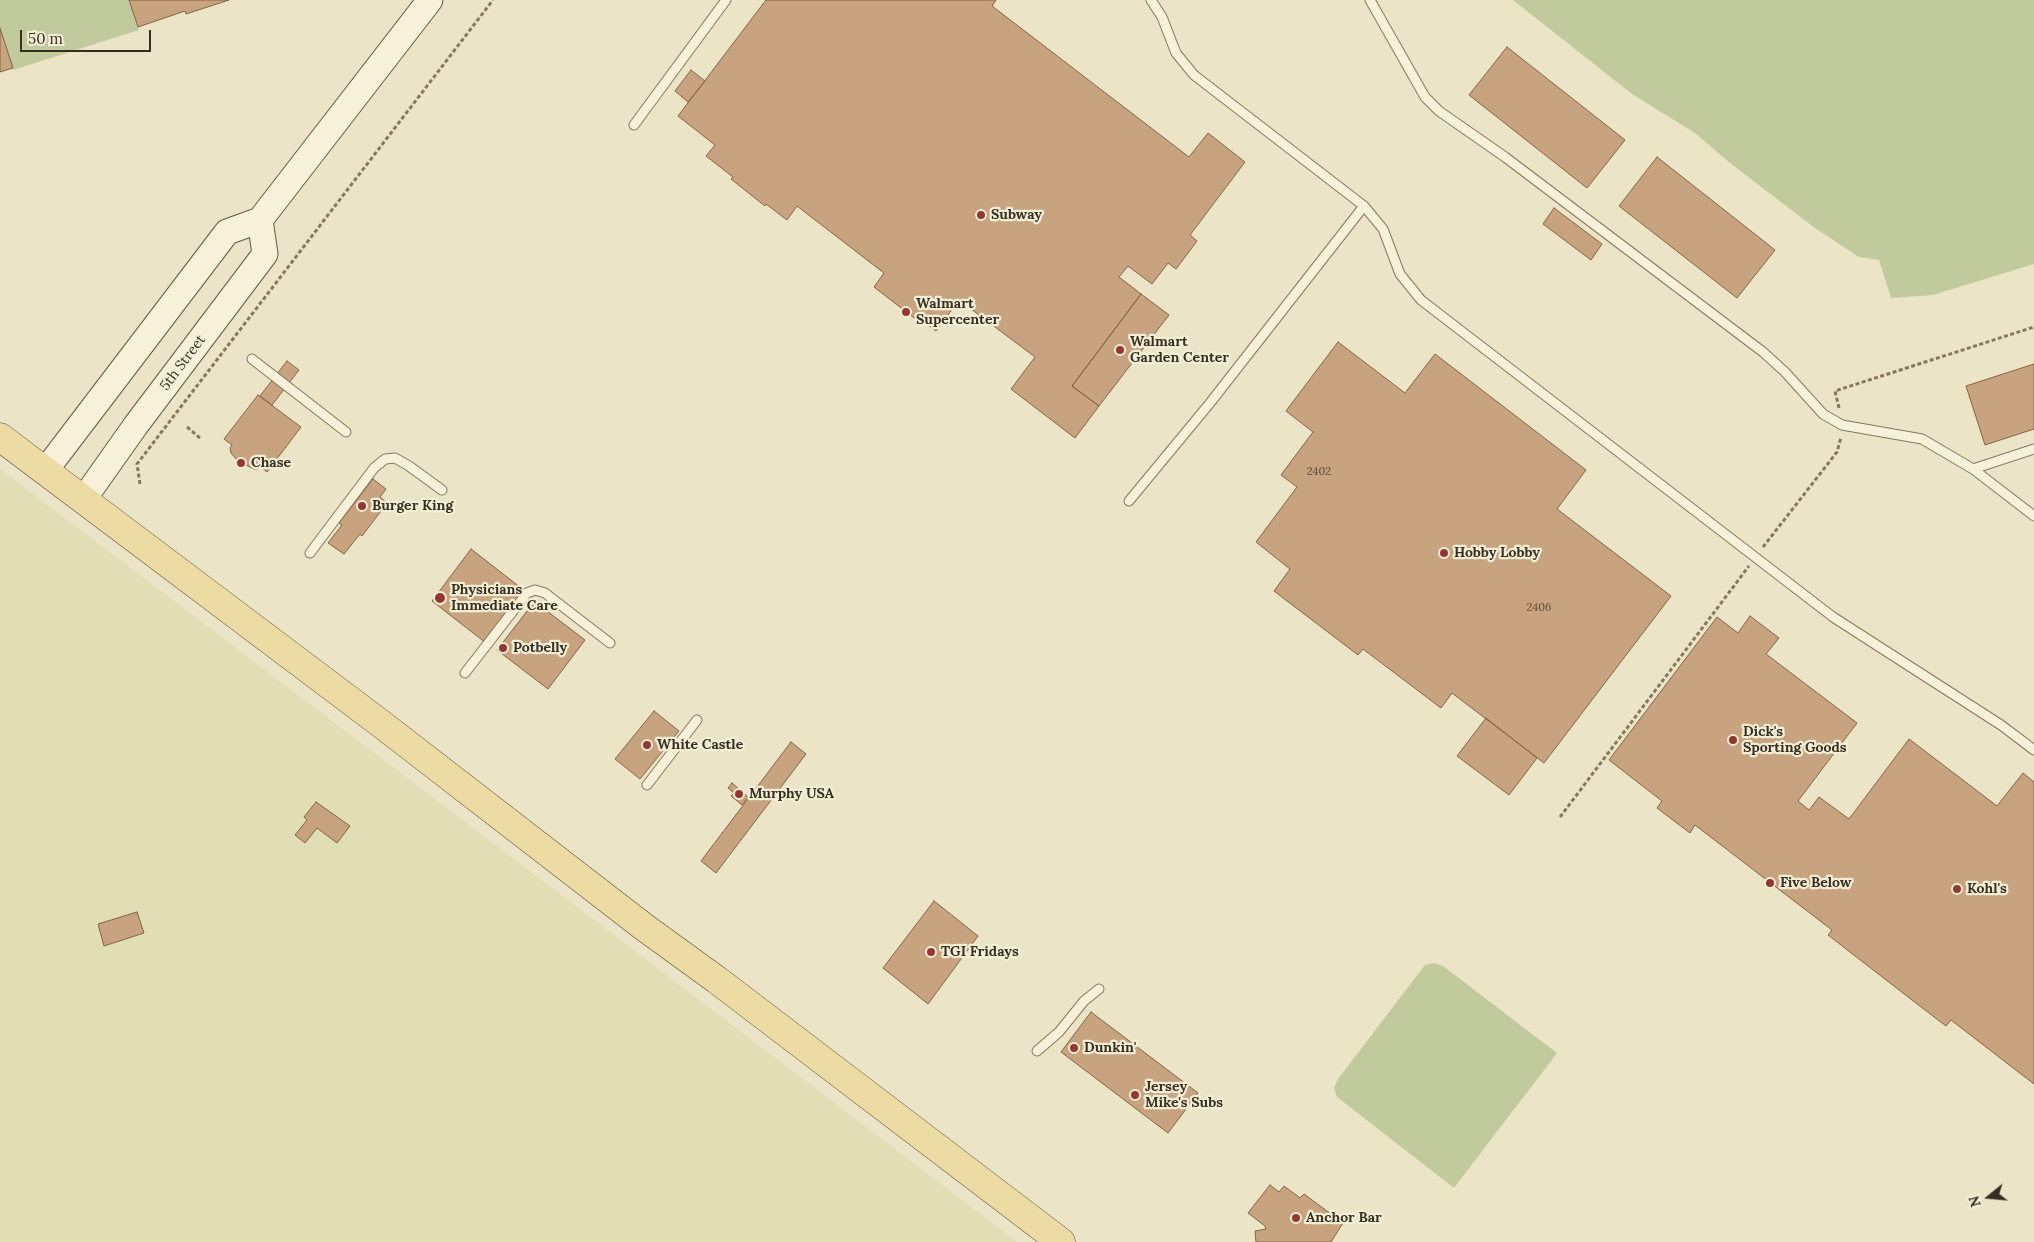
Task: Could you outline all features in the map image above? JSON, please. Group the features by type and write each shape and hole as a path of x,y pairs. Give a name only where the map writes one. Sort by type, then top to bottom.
{"main road":[{"path":"0,437 380,723 644,927 717,980 1061,1242"}],"street":[{"path":"45,471 227,232 260,220 418,13 430,0"},
{"name":"5th Street","path":"83,500 136,425 265,254 260,220"}],"lane":[{"path":"634,125 726,0"},
{"path":"1151,0 1162,17 1176,53 1194,76 1364,206 1383,229 1400,274 1421,300 1833,617 2001,725 2034,750"},
{"path":"1370,0 1420,90 1439,111 1552,192 1762,352 1824,414 1842,425 1922,439 1973,469 2034,516"},
{"path":"1129,501 1210,402 1364,206"},
{"path":"252,359 346,432"},
{"path":"1973,469 2034,449"},
{"path":"310,553 374,468 385,459 396,458 442,490"},
{"path":"465,673 527,592 534,590 545,593 610,643"},
{"path":"647,784 697,720"},
{"path":"1037,1051 1059,1032 1084,1001 1098,989"}],"path":[{"path":"140,484 137,464 492,0"},
{"path":"1839,389 2034,327"},
{"path":"187,427 200,438"},
{"path":"1560,817 1825,467"}],"shaded area":[{"path":"0,469 485,837 1017,1242 0,1242"}],"green space":[{"path":"0,0 129,0 139,30 13,70 0,28"},
{"path":"1513,0 2034,0 2034,264 1933,295 1891,298 1879,260 1859,257 1815,228 1730,163 1695,133 1632,94"},
{"path":"1434,963 1443,966 1557,1053 1454,1188 1337,1097 1334,1088 1338,1079 1425,965"}],"building":[{"path":"129,0 229,0 186,14 185,11 138,27"},
{"path":"766,0 996,0 992,6 1189,157 1208,133 1245,162 1190,235 1197,241 1176,269 1168,263 1152,284 1128,266 1119,277 1141,294 1072,386 1099,406 1075,438 1011,389 1035,357 959,300 936,331 924,322 922,324 874,287 884,273 797,206 787,220 766,204 765,206 706,156 715,145 678,116"},
{"path":"0,28 13,68 0,72"},
{"path":"1507,47 1625,140 1587,188 1469,95"},
{"path":"691,70 705,81 688,102 675,91"},
{"path":"1657,157 1775,250 1737,298 1619,206"},
{"path":"1554,208 1602,244 1591,260 1543,224"},
{"name":"Walmart Garden Center","path":"1141,294 1169,315 1099,406 1072,386"},
{"path":"1338,342 1405,393 1435,354 1586,470 1557,509 1671,596 1544,763 1452,693 1441,708 1363,649 1358,655 1274,591 1290,569 1256,542 1297,487 1281,475 1313,432 1286,411"},
{"path":"287,361 299,370 272,405 260,396"},
{"path":"2034,364 2034,429 1985,445 1966,386"},
{"path":"258,395 301,427 267,472 260,466 258,469 254,469 238,461 231,453 230,448 232,445 224,439"},
{"path":"373,479 386,489 380,497 387,503 362,536 360,534 344,554 328,543 342,525 339,523"},
{"path":"471,549 525,591 486,643 432,601"},
{"path":"539,605 585,640 548,689 497,650 531,606"},
{"path":"1750,616 1779,638 1766,654 1857,723 1798,801 1809,810 1819,797 1849,819 1909,739 1997,806 2023,773 2034,782 2034,1084 1951,1020 1946,1026 1828,935 1832,930 1695,825 1690,833 1657,808 1662,801 1609,760 1717,617 1738,633"},
{"path":"654,711 679,731 640,779 615,759"},
{"path":"1486,718 1537,758 1509,795 1457,756"},
{"name":"Murphy USA","path":"791,742 806,754 716,873 701,861"},
{"name":"Murphy USA","path":"732,783 748,797 742,805 731,796 734,793 728,788"},
{"path":"316,802 350,826 337,843 317,828 305,843 295,835 307,820 304,817"},
{"name":"TGI Fridays","path":"934,901 978,936 928,1004 883,968"},
{"path":"137,912 144,933 104,946 98,924"},
{"path":"1091,1012 1198,1093 1168,1133 1061,1052"},
{"name":"Anchor Bar","path":"1270,1185 1279,1192 1284,1186 1300,1198 1304,1194 1343,1223 1331,1242 1256,1242 1255,1231 1266,1229 1265,1226 1248,1213"}],"place":[{"name":"Subway","path":"981,215"},
{"name":"Walmart Supercenter","path":"906,312"},
{"name":"Walmart Garden Center","path":"1120,350"},
{"name":"Chase","path":"241,463"},
{"name":"Burger King","path":"362,506"},
{"name":"Hobby Lobby","path":"1444,553"},
{"name":"Physicians Immediate Care","path":"440,598"},
{"name":"Potbelly","path":"503,648"},
{"name":"Dick's Sporting Goods","path":"1733,740"},
{"name":"White Castle","path":"647,745"},
{"name":"Murphy USA","path":"739,794"},
{"name":"Five Below","path":"1770,883"},
{"name":"Kohl's","path":"1957,889"},
{"name":"TGI Fridays","path":"931,952"},
{"name":"Dunkin'","path":"1074,1048"},
{"name":"Jersey Mike's Subs","path":"1135,1095"},
{"name":"Anchor Bar","path":"1296,1218"}]}
